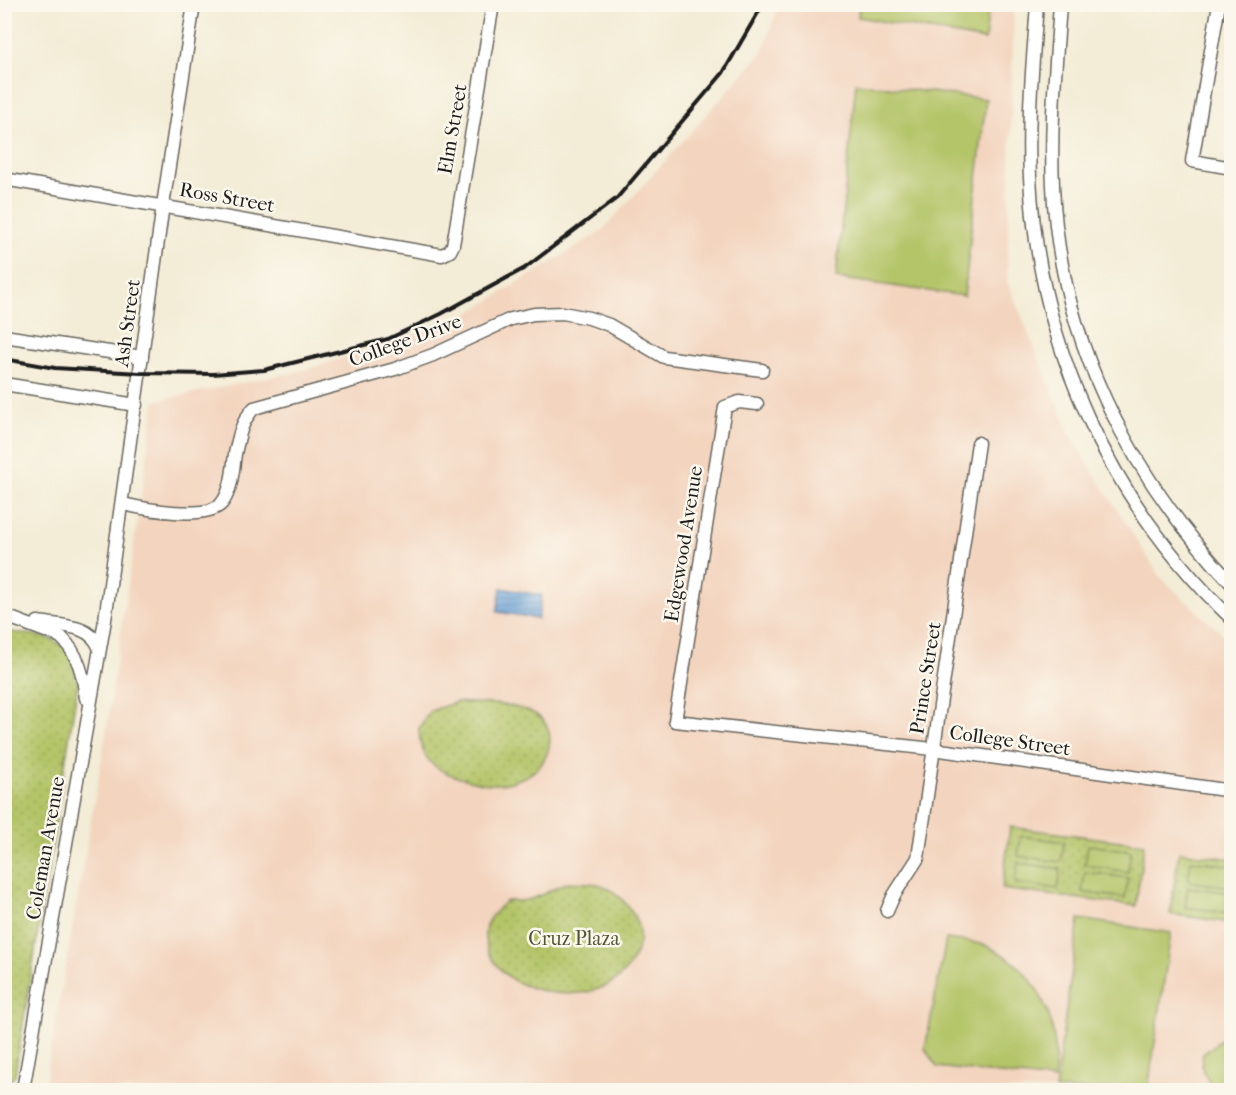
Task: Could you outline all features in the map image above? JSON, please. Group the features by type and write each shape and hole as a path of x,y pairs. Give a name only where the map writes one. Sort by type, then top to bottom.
{"street":[{"name":"Ash Street","path":"99,647 123,504 163,206 194,4"},
{"name":"Elm Street","path":"442,255 450,251 453,245 493,4"},
{"path":"1037,4 1029,123 1030,176 1039,264 1064,359 1077,395 1123,488 1177,561 1232,619"},
{"path":"1060,4 1053,120 1053,186 1061,262 1078,333 1112,417 1130,450 1162,501 1206,557 1232,585"},
{"path":"1219,4 1192,161 1232,168"},
{"name":"Ross Street","path":"4,179 442,255"},
{"name":"College Drive","path":"123,504 170,512 211,510 218,507 230,484 241,426 254,408 434,356 511,319 534,314 563,313 589,318 609,325 664,357 762,370"},
{"path":"4,336 142,357"},
{"path":"4,384 136,405"},
{"name":"Edgewood Avenue","path":"675,721 725,406 739,402 757,404"},
{"name":"Prince Street","path":"887,911 894,895 918,858 978,443"},
{"path":"8,617 83,629 92,634 99,647"},
{"path":"8,617 62,637 68,643 78,659 89,712"},
{"name":"Coleman Avenue","path":"23,1090 99,647"},
{"name":"College Street","path":"675,721 933,749 1232,791"}],"shaded area":[{"path":"779,5 1014,5 1007,281 1071,437 1161,578 1231,642 1231,1090 44,1090 105,740 155,401 309,369 458,320 602,231 762,53"}],"green space":[{"path":"859,5 989,5 985,40 858,17"},
{"path":"856,83 986,99 964,296 836,278"},
{"path":"4,631 39,636 62,645 72,658 78,683 15,1075 5,1086"},
{"path":"456,702 515,707 540,717 545,722 550,735 546,756 542,763 526,776 501,784 475,782 440,770 428,760 424,753 419,728 430,711"},
{"path":"1010,827 1144,844 1136,906 1002,889"},
{"path":"1021,836 1064,842 1061,862 1018,856"},
{"path":"1088,845 1131,851 1128,872 1085,865"},
{"path":"1179,852 1231,859 1231,923 1170,914"},
{"path":"1191,860 1231,866 1231,887 1188,881"},
{"path":"1018,863 1061,869 1058,889 1015,883"},
{"path":"1085,872 1128,878 1125,898 1082,892"},
{"name":"Cruz Plaza","path":"569,882 601,885 620,898 629,908 637,923 639,939 637,950 629,966 618,978 604,987 588,992 554,993 521,984 503,972 489,953 485,932 488,922 505,902 532,899"},
{"path":"1188,887 1231,893 1228,913 1185,907"},
{"path":"1079,919 1171,933 1148,1090 1055,1090"},
{"path":"946,939 987,946 1006,957 1034,985 1043,1001 1054,1039 1054,1080 937,1067 925,1049"},
{"path":"1231,1032 1231,1090 1213,1090 1201,1066 1203,1054"}],"water":[{"path":"501,588 542,595 538,619 497,612"}],"railway":[{"path":"4,359 55,368 213,374 264,370 388,339 441,314 525,268 617,198 723,73 763,4"}]}
